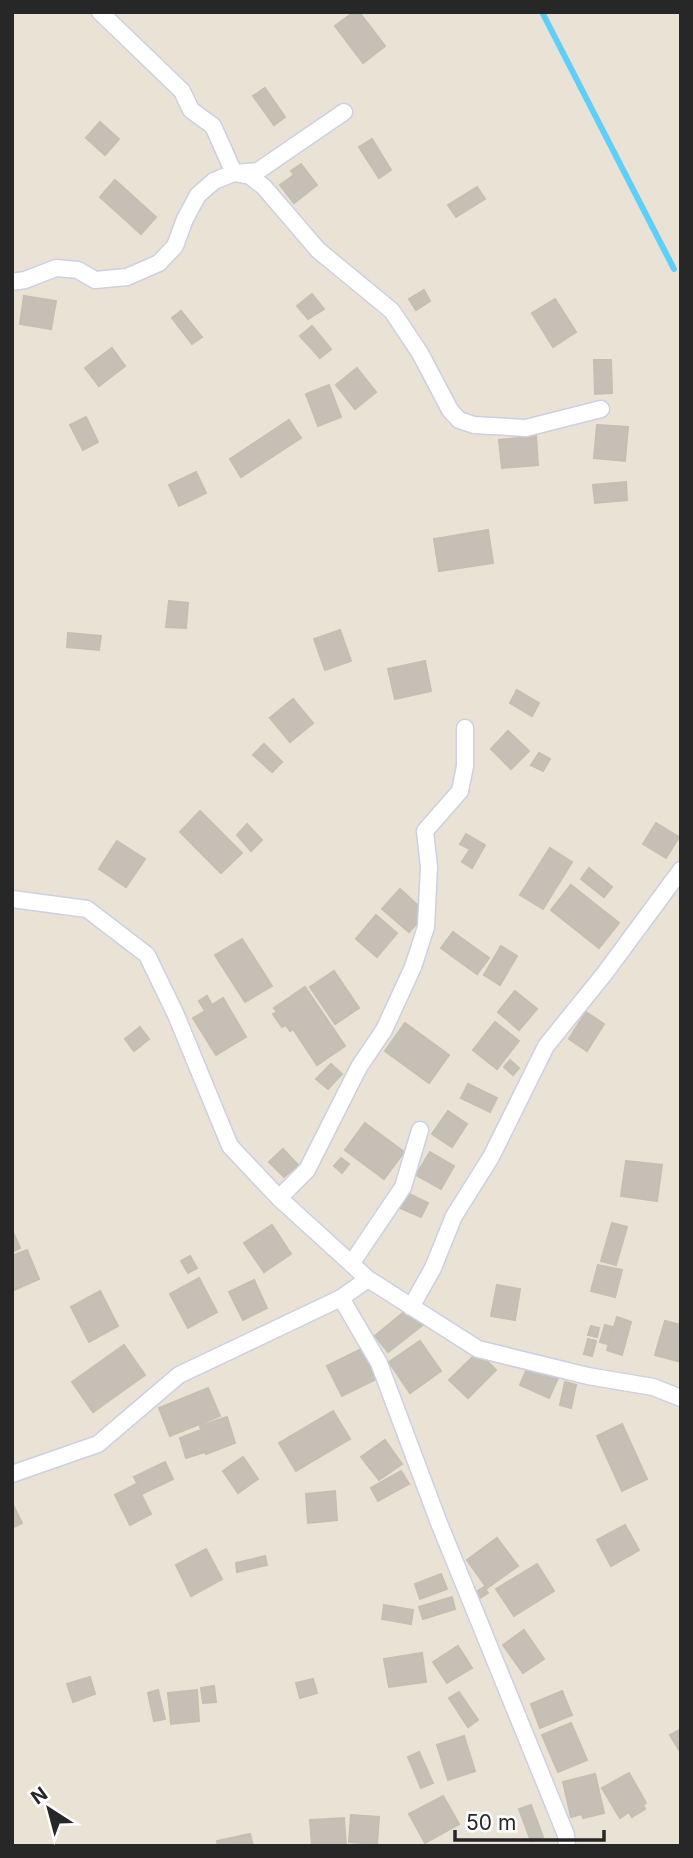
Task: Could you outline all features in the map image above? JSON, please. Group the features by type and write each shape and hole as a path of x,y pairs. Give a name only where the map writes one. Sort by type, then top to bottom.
{"street":[{"path":"100,12 182,91 191,110 213,125 234,173"},
{"path":"12,282 56,268 78,270 95,280 127,276 159,263 175,246 198,195 214,181 234,173 258,171 344,112"},
{"path":"234,173 250,176 264,187 318,250 392,311 420,353 450,410 459,420 474,425 526,428 601,409"},
{"path":"279,1198 307,1170 359,1067 384,1030 412,967 426,927 429,867 425,831 460,791 465,765 465,728"},
{"path":"411,1307 433,1268 454,1216 491,1157 546,1046 605,973 681,870"},
{"path":"12,899 87,909 147,955 176,1016 230,1146 279,1198 368,1279 478,1349 589,1376 653,1387 681,1398"},
{"path":"351,1264 403,1187 420,1130"},
{"path":"12,1474 98,1444 179,1375 341,1298 368,1279"},
{"path":"341,1298 379,1363 439,1524 566,1835 567,1846"}],"building":[{"path":"354,12 359,12 385,46 363,63 335,26"},
{"path":"265,88 285,117 274,125 253,96"},
{"path":"100,122 119,139 105,155 86,138"},
{"path":"372,139 391,170 379,178 359,147"},
{"path":"301,164 317,185 294,203 280,185 294,175 291,171"},
{"path":"115,180 156,217 141,234 100,197"},
{"path":"477,187 485,199 456,217 448,205"},
{"path":"424,290 430,301 416,310 409,299"},
{"path":"312,294 324,309 308,319 297,306"},
{"path":"24,296 56,301 51,329 20,324"},
{"path":"555,299 576,332 553,347 532,313"},
{"path":"181,311 202,337 192,344 172,318"},
{"path":"312,326 331,349 320,358 300,336"},
{"path":"112,348 125,366 99,386 85,368"},
{"path":"594,360 611,360 612,393 595,394"},
{"path":"357,368 376,392 355,409 336,385"},
{"path":"329,385 341,417 318,426 306,394"},
{"path":"86,417 98,442 83,450 70,425"},
{"path":"289,420 301,438 241,477 230,459"},
{"path":"597,425 628,427 625,461 594,458"},
{"path":"536,436 538,465 502,468 499,440"},
{"path":"196,472 206,493 179,506 169,485"},
{"path":"626,482 627,500 595,503 593,485"},
{"path":"488,530 493,563 439,571 434,539"},
{"path":"169,601 188,603 186,628 166,627"},
{"path":"340,630 351,661 325,670 314,639"},
{"path":"68,633 101,636 99,650 67,647"},
{"path":"425,661 431,691 395,699 388,669"},
{"path":"517,690 539,703 532,716 510,703"},
{"path":"293,699 313,723 290,742 270,718"},
{"path":"508,731 529,751 511,769 491,749"},
{"path":"264,744 282,762 272,772 253,755"},
{"path":"539,753 550,759 543,771 531,765"},
{"path":"200,811 242,853 221,873 180,832"},
{"path":"656,823 679,837 666,858 643,844"},
{"path":"247,824 262,840 251,851 237,835"},
{"path":"466,834 485,845 472,868 462,862 470,849 460,844"},
{"path":"117,841 145,859 126,887 99,869"},
{"path":"550,848 572,862 543,909 520,895"},
{"path":"589,868 612,887 604,897 581,879"},
{"path":"571,885 619,923 599,948 551,910"},
{"path":"400,889 426,913 409,932 382,909"},
{"path":"376,915 397,933 377,957 356,939"},
{"path":"453,932 489,958 477,974 441,948"},
{"path":"242,939 272,986 245,1002 215,955"},
{"path":"501,946 517,956 500,985 484,975"},
{"path":"334,971 359,1008 335,1024 310,987"},
{"path":"305,987 345,1046 317,1065 293,1029 290,1031 286,1025 282,1027 273,1014 277,1012 274,1008"},
{"path":"515,991 537,1009 519,1030 498,1012"},
{"path":"207,996 212,1005 223,998 246,1037 216,1055 193,1018 205,1011 199,1001"},
{"path":"586,1012 604,1024 587,1051 569,1039"},
{"path":"495,1022 519,1041 497,1069 473,1050"},
{"path":"405,1023 449,1055 429,1083 385,1051"},
{"path":"140,1027 149,1039 134,1051 125,1039"},
{"path":"510,1060 519,1068 513,1075 504,1067"},
{"path":"331,1064 342,1074 328,1089 316,1079"},
{"path":"468,1084 497,1098 490,1112 461,1098"},
{"path":"448,1111 467,1124 452,1147 432,1134"},
{"path":"365,1123 404,1152 384,1179 345,1150"},
{"path":"283,1149 298,1165 284,1177 269,1162"},
{"path":"430,1152 454,1166 441,1189 416,1175"},
{"path":"341,1158 349,1164 342,1173 334,1166"},
{"path":"626,1161 662,1165 657,1201 621,1196"},
{"path":"405,1192 428,1203 421,1217 398,1207"},
{"path":"612,1223 627,1227 616,1265 601,1261"},
{"path":"272,1225 291,1254 264,1272 244,1243"},
{"path":"12,1230 20,1248 12,1252"},
{"path":"27,1250 39,1279 12,1291 12,1256"},
{"path":"190,1256 197,1268 188,1273 181,1261"},
{"path":"598,1265 622,1270 615,1297 591,1291"},
{"path":"199,1278 217,1312 188,1328 170,1294"},
{"path":"254,1280 267,1308 243,1320 229,1292"},
{"path":"497,1285 520,1289 515,1320 491,1316"},
{"path":"100,1291 118,1326 89,1342 71,1307"},
{"path":"410,1307 424,1324 388,1352 375,1336"},
{"path":"617,1317 631,1322 622,1355 607,1350"},
{"path":"665,1321 681,1325 681,1362 655,1355"},
{"path":"605,1325 612,1327 607,1344 600,1342"},
{"path":"591,1326 599,1328 597,1337 588,1335"},
{"path":"588,1339 596,1341 592,1356 584,1354"},
{"path":"420,1341 441,1371 410,1393 389,1362"},
{"path":"124,1345 145,1375 93,1412 72,1382"},
{"path":"361,1349 376,1379 342,1396 327,1366"},
{"path":"478,1352 496,1370 468,1398 449,1380"},
{"path":"529,1364 558,1378 549,1398 520,1385"},
{"path":"565,1382 576,1385 571,1408 560,1405"},
{"path":"208,1388 220,1416 170,1436 159,1408"},
{"path":"333,1411 350,1439 296,1471 279,1443"},
{"path":"227,1417 235,1443 186,1458 180,1438 201,1430 200,1426"},
{"path":"622,1424 647,1479 622,1491 597,1436"},
{"path":"385,1440 402,1464 379,1480 361,1457"},
{"path":"243,1457 258,1479 238,1493 223,1471"},
{"path":"165,1462 173,1479 142,1494 134,1477"},
{"path":"401,1471 409,1484 378,1501 371,1488"},
{"path":"136,1484 151,1514 130,1525 115,1495"},
{"path":"335,1491 337,1520 308,1523 306,1494"},
{"path":"12,1503 22,1523 12,1528"},
{"path":"625,1525 639,1550 611,1566 597,1540"},
{"path":"497,1538 518,1566 487,1588 467,1560"},
{"path":"206,1549 222,1579 191,1596 176,1565"},
{"path":"265,1556 267,1565 237,1572 236,1563"},
{"path":"537,1564 554,1591 514,1616 496,1589"},
{"path":"441,1574 447,1589 420,1599 415,1584"},
{"path":"484,1587 488,1593 477,1600 473,1594"},
{"path":"452,1597 455,1609 423,1619 419,1607"},
{"path":"384,1605 413,1610 411,1624 382,1619"},
{"path":"524,1630 544,1659 523,1673 503,1645"},
{"path":"458,1646 472,1668 447,1683 433,1662"},
{"path":"422,1653 426,1682 389,1687 384,1659"},
{"path":"90,1677 95,1694 73,1702 67,1684"},
{"path":"313,1679 317,1693 300,1698 296,1683"},
{"path":"214,1686 216,1702 203,1703 201,1688"},
{"path":"158,1690 165,1719 154,1721 148,1693"},
{"path":"197,1690 199,1721 171,1724 168,1693"},
{"path":"562,1691 572,1715 540,1728 531,1704"},
{"path":"459,1692 478,1720 468,1727 449,1698"},
{"path":"571,1723 587,1760 558,1772 542,1735"},
{"path":"681,1729 681,1753 670,1735"},
{"path":"464,1736 475,1771 448,1780 437,1745"},
{"path":"419,1752 433,1783 421,1788 408,1757"},
{"path":"629,1773 646,1803 643,1805 645,1809 632,1817 629,1812 620,1818 602,1788"},
{"path":"595,1774 604,1813 583,1818 582,1814 571,1817 563,1782"},
{"path":"443,1796 459,1824 425,1843 409,1814"},
{"path":"531,1805 543,1837 531,1841 519,1809"},
{"path":"351,1815 379,1817 377,1844 349,1842"},
{"path":"344,1818 346,1846 312,1846 310,1820"},
{"path":"250,1834 253,1846 218,1846 217,1841"}],"waterway":[{"path":"542,12 674,269"}]}
